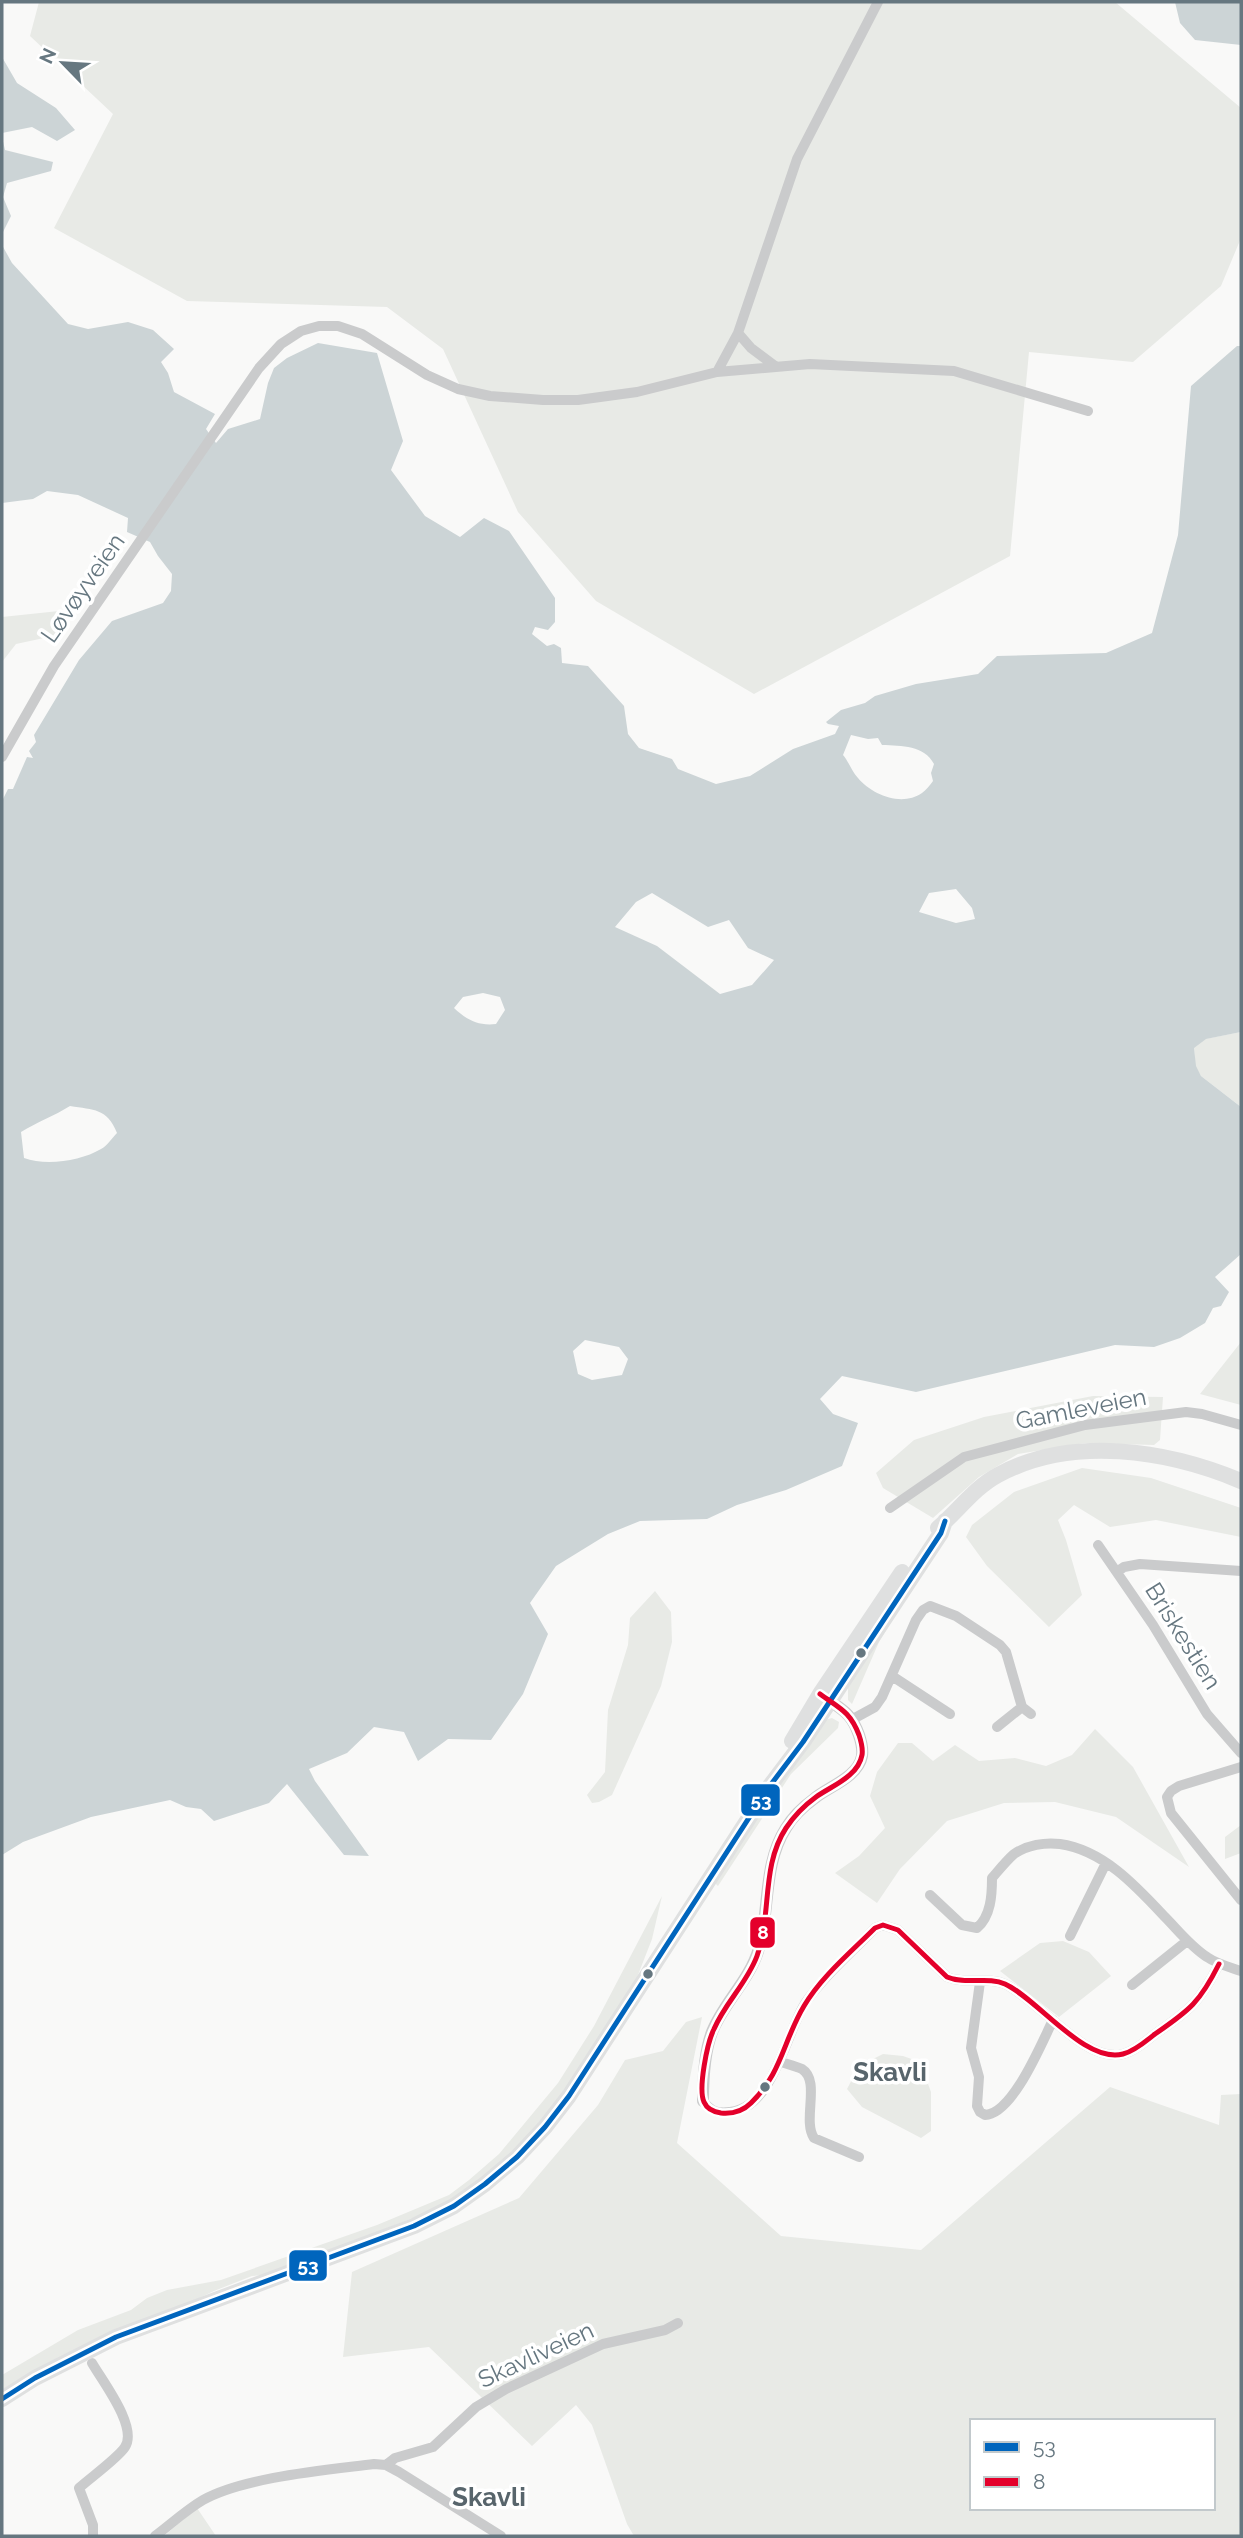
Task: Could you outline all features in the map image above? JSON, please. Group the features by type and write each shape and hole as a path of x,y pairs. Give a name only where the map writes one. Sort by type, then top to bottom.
{"main road":[{"path":"2,2399 35,2378 116,2337 404,2230 454,2206 517,2157 569,2096 769,1787 788,1747 825,1698 902,1572 928,1538 975,1491 996,1476 1019,1465 1063,1453 1097,1451 1162,1457 1200,1466 1241,1481"}],"street":[{"path":"717,372 738,333 797,159 878,2"},
{"name":"Løvøyveien","path":"2,757 35,695 259,368 281,344 301,331 319,326 338,326 362,334 427,375 458,389 490,396 543,400 616,396 717,372 810,363 954,372 1088,411"},
{"path":"738,333 751,348 775,366"},
{"name":"Gamleveien","path":"890,1508 964,1457 1085,1425 1185,1412 1241,1425"},
{"name":"Briskestien","path":"1098,1545 1118,1571 1207,1714 1241,1753"},
{"name":"Briskestien","path":"1118,1571 1140,1564 1241,1571"},
{"path":"853,1719 874,1707 882,1697 916,1620 923,1610 937,1606 1000,1645 1006,1652 1027,1710 997,1727"},
{"path":"892,1676 950,1714"},
{"path":"825,1698 853,1719 863,1754 860,1762 847,1777 804,1806 786,1828 779,1842 770,1870 757,1956 712,2032 706,2054 703,2101 709,2108 720,2113 740,2111 750,2104 781,2062 797,2017 810,1997 875,1928 883,1924 898,1930 947,1977 954,1980 993,1981 1009,1986 1100,2053 1122,2054 1140,2046 1195,2003 1204,1993 1219,1964"},
{"path":"1241,1767 1179,1786 1167,1797 1171,1813 1241,1900"},
{"path":"930,1895 962,1926 977,1928 982,1923 992,1899 992,1878 1013,1855 1026,1847 1040,1844 1065,1844 1080,1848 1131,1882 1187,1941 1206,1957 1241,1971"},
{"path":"1070,1936 1106,1863"},
{"path":"1132,1985 1187,1941"},
{"path":"980,1982 971,2048 979,2077 977,2106 985,2115 998,2110 1025,2078 1053,2020"},
{"path":"781,2062 803,2070 810,2080 810,2126 814,2138 859,2157"},
{"name":"Skavliveien","path":"155,2536 187,2510 225,2490 251,2483 346,2468 386,2465 396,2458 433,2447 476,2407 506,2389 603,2344 665,2330 678,2323"},
{"path":"92,2364 119,2408 129,2434 125,2448 79,2488 93,2525 93,2536"},
{"path":"386,2465 501,2536"}],"shaded area":[{"path":"39,2 1115,2 1241,108 1241,238 1221,286 1133,362 1029,352 1010,556 754,694 596,601 518,512 443,349 387,307 187,301 54,228 113,114 30,36"},
{"path":"1175,2 1241,2 1241,45 1195,40 1180,23"},
{"path":"2,57 17,83 56,108 75,130 57,141 32,127 2,133"},
{"path":"2,137 5,150 53,162 51,171 7,183 3,197 11,216 2,234"},
{"path":"2,245 12,263 68,324 88,329 128,322 153,330 174,349 161,362 174,392 215,414 206,429 216,443 228,429 260,419 274,368 287,358 318,343 377,353 403,441 391,470 425,516 460,537 484,518 509,531 555,598 555,622 548,630 535,627 532,634 547,646 554,644 561,648 562,663 588,666 624,706 628,734 639,748 672,759 678,769 716,784 750,776 793,749 835,734 839,726 826,722 841,710 865,703 875,696 916,684 978,674 997,656 1106,653 1152,633 1178,535 1191,386 1237,346 1241,346 1241,1032 1206,1039 1194,1048 1196,1066 1201,1076 1241,1107 1241,1254 1215,1277 1229,1292 1221,1306 1213,1308 1205,1323 1180,1338 1154,1347 1115,1345 916,1392 842,1376 820,1399 833,1414 858,1423 842,1466 707,1519 640,1521 608,1534 556,1566 530,1603 548,1634 523,1694 491,1740 448,1739 418,1761 404,1732 374,1727 347,1753 309,1769 369,1856 344,1855 287,1784 269,1803 214,1821 201,1809 186,1807 170,1800 91,1817 23,1842 2,1855 2,801 8,789 13,789 27,757 33,758 29,751 36,742 34,735 79,660 112,621 163,603 171,591 172,574 150,542 127,532 128,518 78,495 47,491 33,499 2,503","holes":["851,735 878,738 882,745 912,748 924,753 934,764 931,773 933,781 914,797 888,797 864,784 843,755","956,889 972,908 975,919 956,923 919,912 929,893","652,893 708,927 729,920 748,948 774,960 752,985 720,994 657,946 615,927 636,902","483,993 500,997 505,1010 496,1024 478,1023 454,1008 463,997","70,1106 99,1112 109,1119 117,1133 103,1148 84,1157 42,1162 24,1158 21,1132","585,1340 619,1347 628,1359 622,1375 592,1380 578,1374 573,1351"]},
{"path":"59,611 58,635 16,644 2,662 2,617"},
{"path":"1241,1032 1241,1107 1201,1076 1195,1066 1194,1047 1205,1039"},
{"path":"1241,1342 1241,1405 1200,1394"},
{"path":"1093,1396 1163,1397 1160,1440 1154,1445 1085,1443 1018,1454 979,1477 933,1518 883,1488 876,1473 914,1440 984,1417"},
{"path":"1082,1468 1151,1478 1241,1508 1241,1537 1156,1520 1110,1527 1074,1505 1058,1520 1082,1595 1049,1627 987,1566 966,1537 972,1525 1014,1492"},
{"path":"655,1591 671,1612 672,1642 661,1686 612,1795 592,1803 587,1795 605,1772 608,1710 628,1645 630,1618"},
{"path":"890,1624 879,1642 852,1704 848,1700 848,1685"},
{"path":"832,1718 839,1722 838,1728 791,1774 718,1886 715,1883 813,1732 825,1720"},
{"path":"1095,1729 1133,1767 1189,1867 1116,1817 1055,1802 1004,1803 947,1821 900,1869 877,1903 835,1873 859,1856 885,1828 870,1796 877,1772 898,1743 912,1743 933,1761 955,1745 979,1761 1015,1758 1046,1766 1072,1755"},
{"path":"1241,1825 1241,1853 1225,1859 1225,1837"},
{"path":"662,1896 652,1939 636,1980 553,2111 506,2161 441,2207 266,2275 252,2276 214,2291 2,2391 2,2375 78,2330 131,2310 147,2298 167,2290 221,2280 377,2225 449,2195 469,2180 499,2154 558,2083 594,2026"},
{"path":"1063,1941 1089,1952 1111,1976 1059,2017 1000,1971 1040,1943"},
{"path":"702,2017 677,2143 781,2236 921,2250 1110,2087 1219,2125 1221,2095 1241,2094 1241,2536 634,2536 627,2524 592,2425 576,2405 532,2446 429,2347 343,2357 352,2272 519,2198 598,2105 625,2060 663,2051 686,2022"},
{"path":"883,2054 903,2056 920,2062 931,2092 931,2131 921,2138 862,2107 847,2089 859,2066"},
{"path":"197,2508 216,2536 164,2536"}],"transit line":[{"name":"53","path":"2,2399 35,2378 116,2337 414,2226 454,2206 517,2157 569,2096 769,1787 803,1742 941,1533 945,1521"},
{"name":"8","path":"820,1694 852,1720 860,1737 862,1755 850,1775 800,1811 778,1843 770,1874 762,1940 757,1956 711,2036 702,2087 704,2102 711,2110 733,2112 751,2103 776,2068 797,2019 811,1995 846,1956 875,1928 883,1925 898,1930 947,1977 1005,1984 1078,2040 1108,2054 1132,2051 1186,2011 1200,1997 1219,1964"}],"district":[{"name":"Skavli","path":"890,2072"},
{"name":"Skavli","path":"489,2497"}]}
